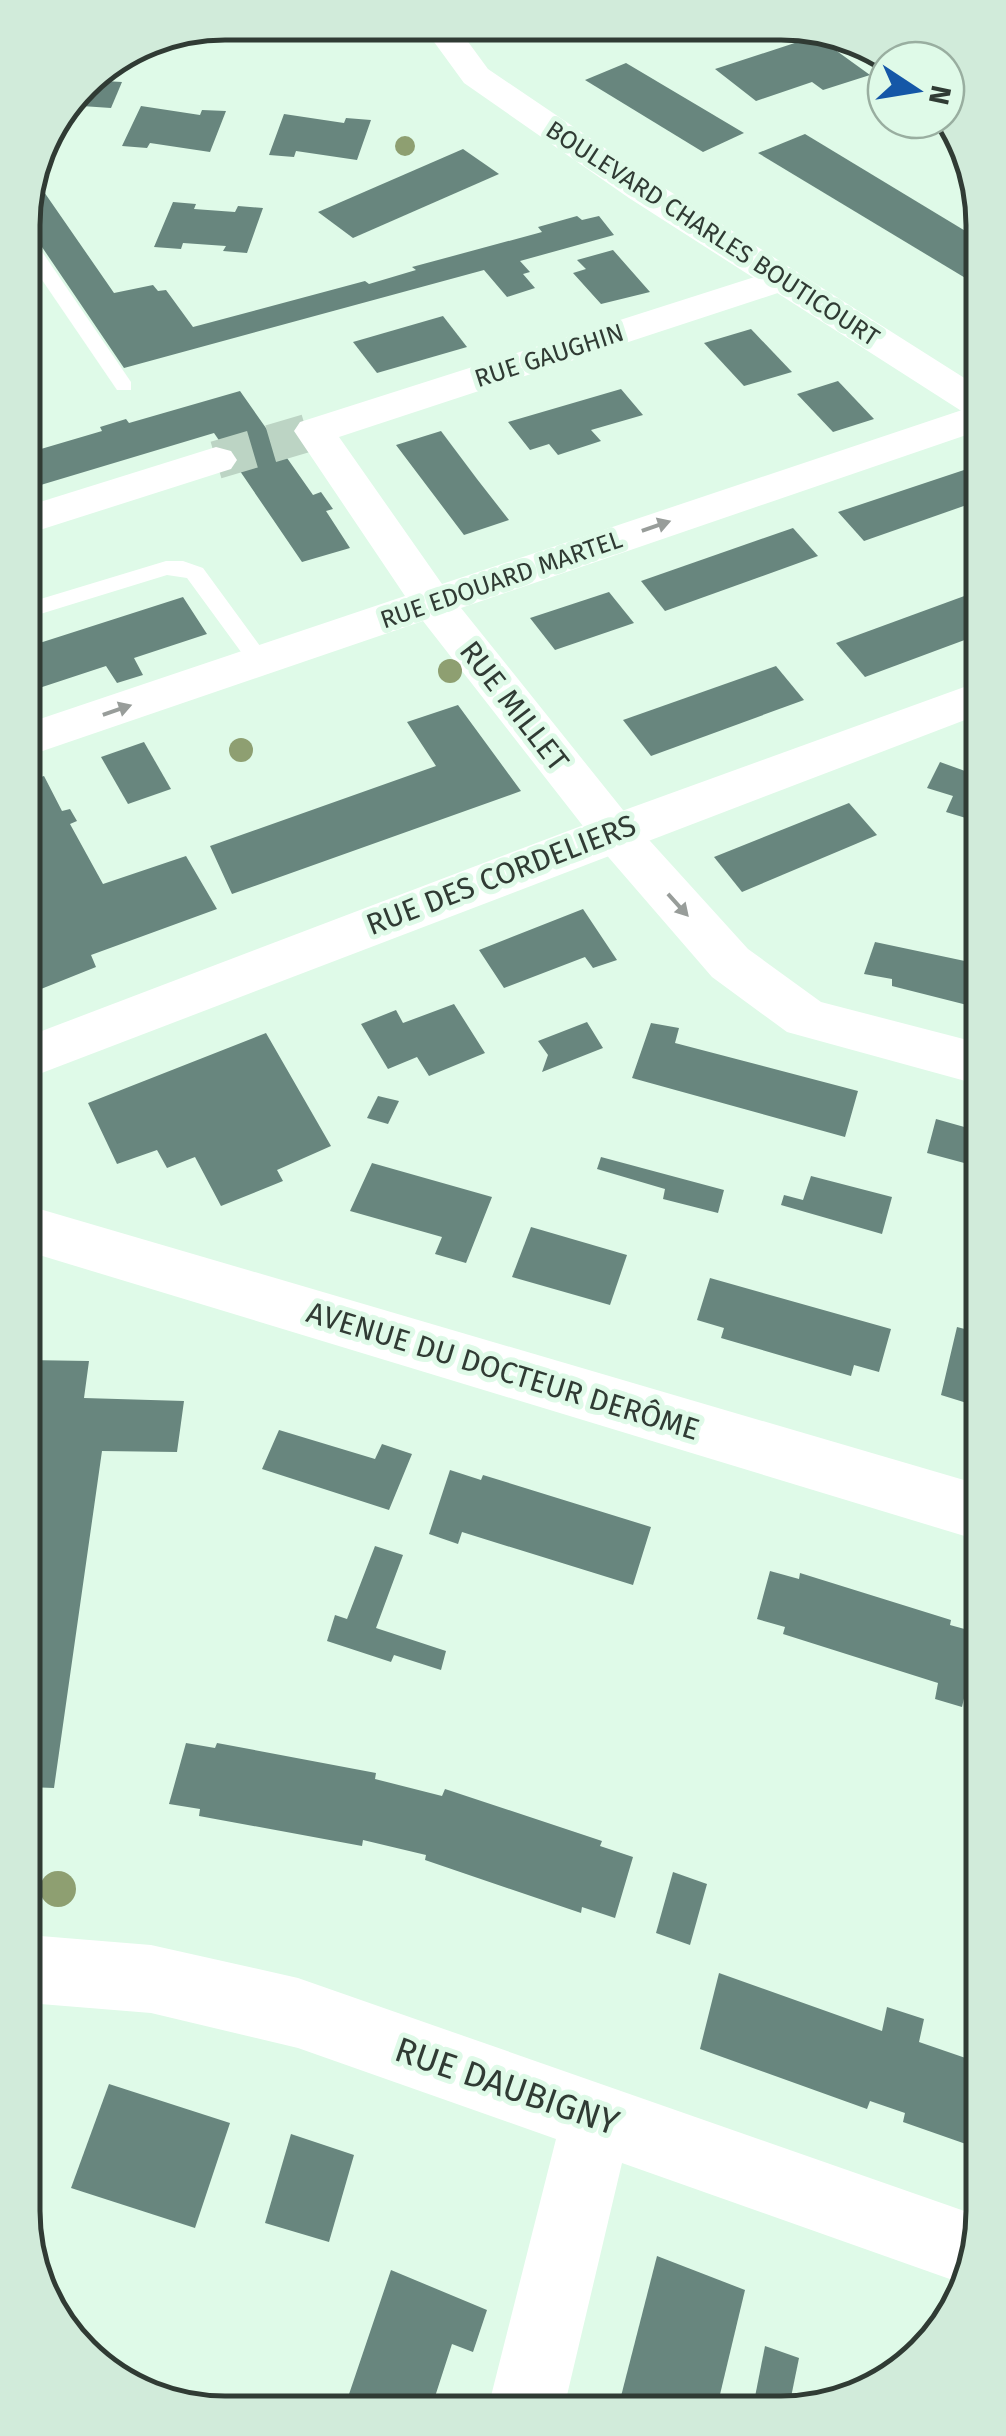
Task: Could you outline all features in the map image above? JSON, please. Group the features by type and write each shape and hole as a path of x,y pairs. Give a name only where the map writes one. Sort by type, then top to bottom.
{"street":[{"name":"BOULEVARD CHARLES BOUTICOURT","path":"459,40 476,76 628,181 966,395"},
{"name":"RUE GAUGHIN","path":"314,431 783,279"},
{"name":"RUE EDOUARD MARTEL","path":"40,736 966,421"},
{"name":"RUE MILLET","path":"314,431 432,602 614,832 730,963 805,1018 966,1060"},
{"path":"40,515 216,460"},
{"name":"RUE DES CORDELIERS","path":"40,1053 614,832 966,704"},
{"name":"AVENUE DU DOCTEUR DERÔME","path":"40,1232 966,1509"},
{"name":"RUE DAUBIGNY","path":"40,1970 151,1979 298,2013 962,2246"},
{"path":"529,2396 597,2117"}],"lane":[{"path":"40,263 124,386"},
{"path":"40,607 166,568 183,568 195,573 260,662"}],"building":[{"path":"799,42 831,47 866,72 866,76 823,90 812,82 756,101 715,69"},
{"path":"626,63 744,133 703,152 585,80"},
{"path":"108,81 122,82 111,108 84,106"},
{"path":"141,106 200,115 202,110 226,111 210,152 150,143 147,148 122,146"},
{"path":"284,114 344,123 346,118 371,120 357,160 296,151 294,157 269,155"},
{"path":"805,134 966,231 966,278 758,153"},
{"path":"463,149 499,174 353,238 318,212"},
{"path":"44,191 114,293 153,285 158,291 166,290 193,327 365,281 369,284 416,270 412,267 542,232 538,227 577,216 582,220 599,216 614,235 520,261 530,272 523,274 535,288 507,297 484,270 124,368 40,244"},
{"path":"173,202 196,204 194,209 235,212 238,206 263,208 247,253 223,251 226,246 183,243 181,249 154,247"},
{"path":"613,250 650,292 601,304 573,273 586,269 577,260"},
{"path":"443,316 467,347 377,373 353,342"},
{"path":"751,329 792,372 744,386 704,343"},
{"path":"838,381 874,419 833,432 797,394"},
{"path":"621,389 643,415 591,430 601,441 558,455 549,444 530,450 508,422"},
{"path":"240,391 313,495 321,492 333,509 326,511 350,548 302,562 214,433 40,485 40,449 102,431 100,427 126,419 129,423"},
{"path":"441,431 509,520 464,535 396,445"},
{"path":"966,472 966,505 864,541 838,512"},
{"path":"793,528 818,556 665,611 641,581"},
{"path":"609,592 634,623 555,650 530,618"},
{"path":"966,595 966,639 865,677 836,643"},
{"path":"183,597 207,634 134,658 143,675 117,683 106,666 40,688 40,643"},
{"path":"776,666 804,700 651,756 623,720"},
{"path":"458,705 521,791 232,894 210,846 436,766 407,722"},
{"path":"144,742 171,789 128,804 101,757"},
{"path":"940,762 966,769 966,818 946,812 953,796 927,788"},
{"path":"44,776 62,811 70,809 77,821 70,824 103,884 186,856 217,909 91,955 96,967 40,989 40,777"},
{"path":"849,803 877,835 742,892 714,857"},
{"path":"583,909 617,960 593,968 585,957 504,988 479,950"},
{"path":"875,942 966,961 966,1005 892,986 892,979 864,974"},
{"path":"454,1004 485,1053 429,1076 417,1057 388,1069 361,1024 396,1010 403,1023"},
{"path":"587,1022 603,1048 542,1072 548,1055 538,1041"},
{"path":"651,1023 679,1028 675,1043 858,1091 845,1137 632,1078"},
{"path":"266,1033 331,1146 277,1170 283,1181 221,1206 195,1157 167,1168 157,1150 117,1164 88,1103"},
{"path":"378,1096 399,1101 388,1124 367,1118"},
{"path":"936,1119 966,1127 966,1163 927,1153"},
{"path":"601,1157 724,1190 718,1213 663,1199 665,1189 597,1169"},
{"path":"372,1163 492,1197 466,1263 435,1254 442,1237 350,1211"},
{"path":"811,1176 892,1197 882,1234 781,1205 784,1195 803,1200"},
{"path":"531,1227 627,1255 610,1305 512,1277"},
{"path":"710,1278 891,1329 879,1372 854,1365 851,1376 721,1338 724,1328 697,1320"},
{"path":"957,1327 966,1329 966,1403 941,1395"},
{"path":"40,1360 89,1361 84,1398 184,1401 177,1452 102,1451 54,1788 40,1787"},
{"path":"279,1430 375,1459 382,1444 412,1454 389,1510 262,1469"},
{"path":"450,1470 481,1480 483,1475 651,1527 633,1585 462,1532 458,1544 429,1534"},
{"path":"375,1546 403,1555 376,1628 446,1651 441,1670 394,1655 391,1662 327,1641 335,1615 347,1619"},
{"path":"770,1571 799,1579 800,1573 951,1620 950,1625 966,1629 966,1690 962,1707 935,1699 938,1683 783,1634 785,1627 757,1619"},
{"path":"186,1743 215,1748 217,1743 376,1773 375,1779 442,1796 445,1789 602,1841 600,1846 633,1857 615,1918 582,1907 581,1913 425,1860 426,1855 363,1840 362,1846 199,1816 200,1809 169,1804"},
{"path":"673,1872 707,1884 690,1945 656,1933"},
{"path":"719,1973 882,2031 887,2007 924,2019 919,2042 966,2058 966,2144 903,2122 905,2113 870,2101 867,2109 700,2049"},
{"path":"109,2084 230,2123 195,2228 71,2188"},
{"path":"291,2134 354,2155 329,2242 265,2223"},
{"path":"657,2256 745,2290 720,2396 621,2396"},
{"path":"391,2270 487,2310 473,2352 452,2344 435,2396 348,2396"},
{"path":"765,2346 799,2358 791,2395 755,2396"}],"tunnel":[{"path":"216,460 314,431"}]}
